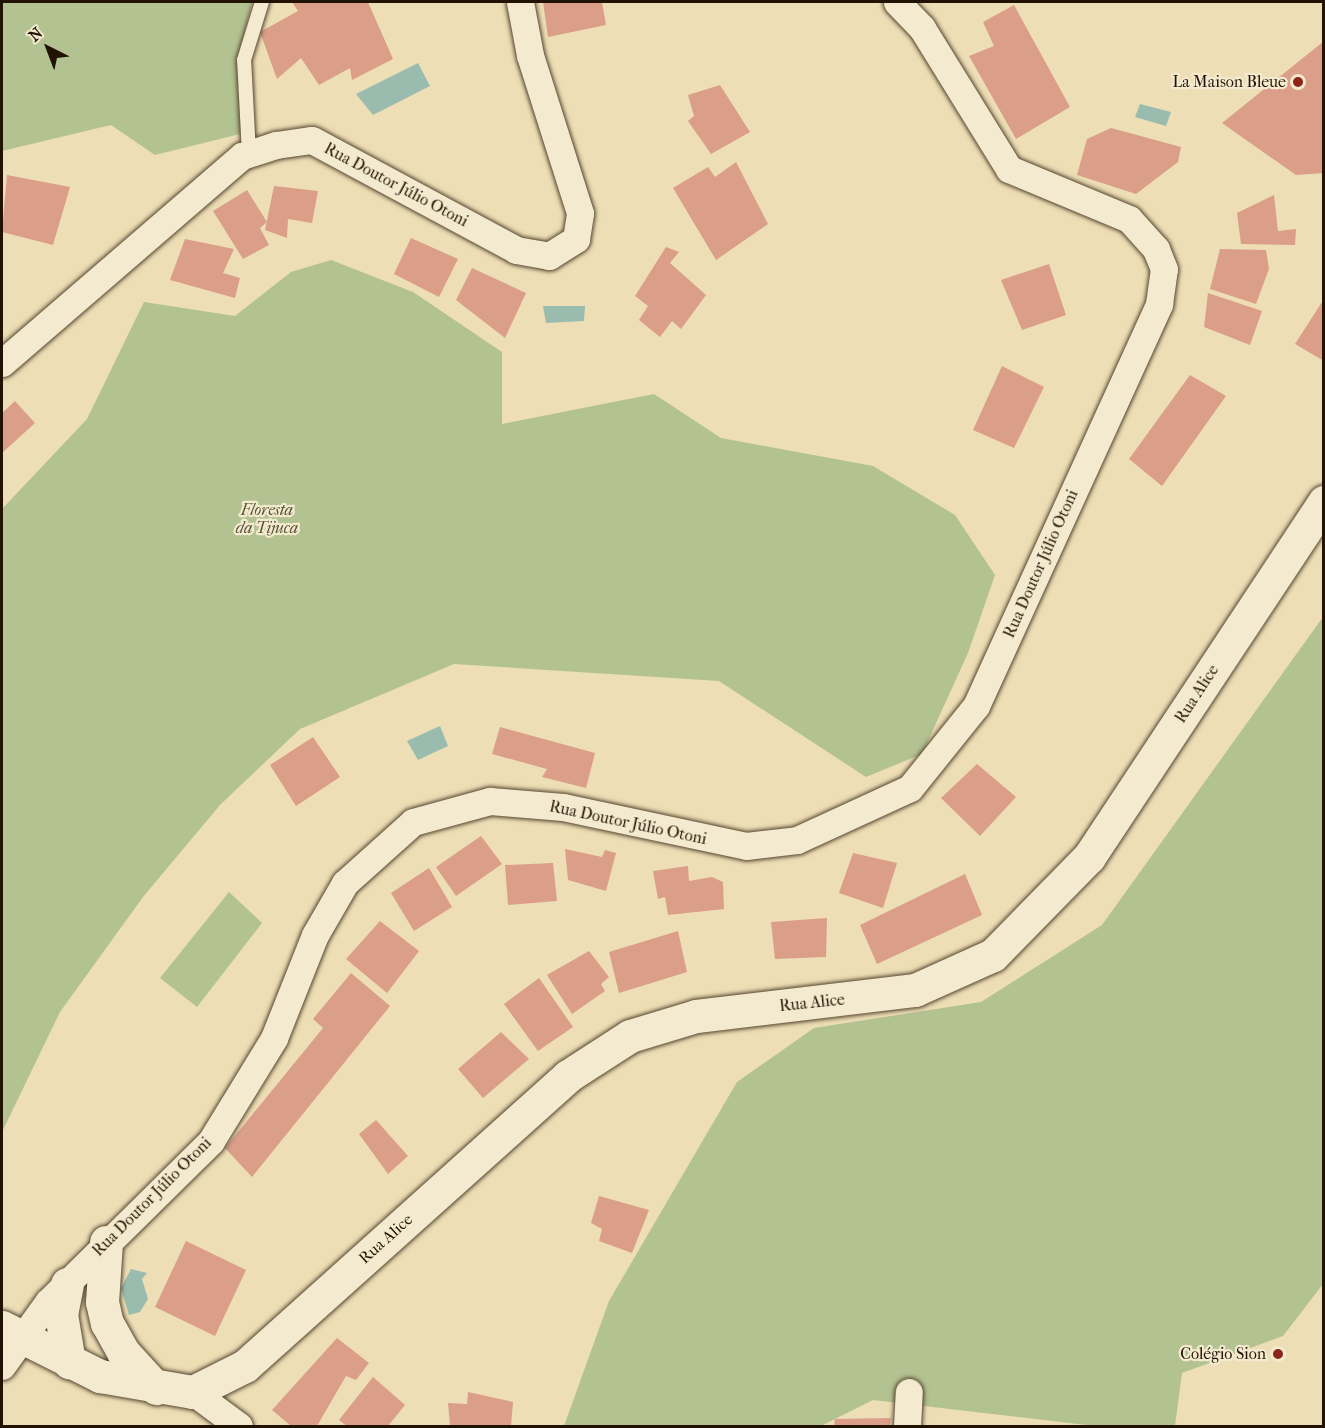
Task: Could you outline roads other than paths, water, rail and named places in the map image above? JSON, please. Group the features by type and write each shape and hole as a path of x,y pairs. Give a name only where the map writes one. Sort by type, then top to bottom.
{"street":[{"name":"Rua Doutor Júlio Otoni","path":"2,363 249,154 312,140 516,250 549,256 576,238 580,213 530,55 520,2"},
{"name":"Rua Doutor Júlio Otoni","path":"2,1366 11,1333 67,1284 106,1242 211,1141 274,1038 315,935 345,883 413,822 490,801 563,807 662,833 746,846 797,840 910,788 976,706 1159,304 1164,269 1156,249 1129,219 1009,169 922,28 897,2"},
{"name":"Rua Alice","path":"193,1392 245,1366 568,1076 630,1036 696,1016 915,990 993,955 1089,857 1323,502"},
{"path":"106,1242 102,1302 107,1323 123,1352 156,1388"},
{"path":"67,1284 62,1314 69,1362"},
{"path":"11,1333 100,1376 156,1388 193,1392 239,1426"},
{"path":"907,1426 909,1392"}],"lane":[{"path":"249,154 244,60 262,2"}],"place":[{"name":"La Maison Bleue","path":"1298,82"},
{"name":"Colégio Sion","path":"1278,1354"}],"park label":[{"name":"Floresta da Tijuca","path":"267,519"}]}
